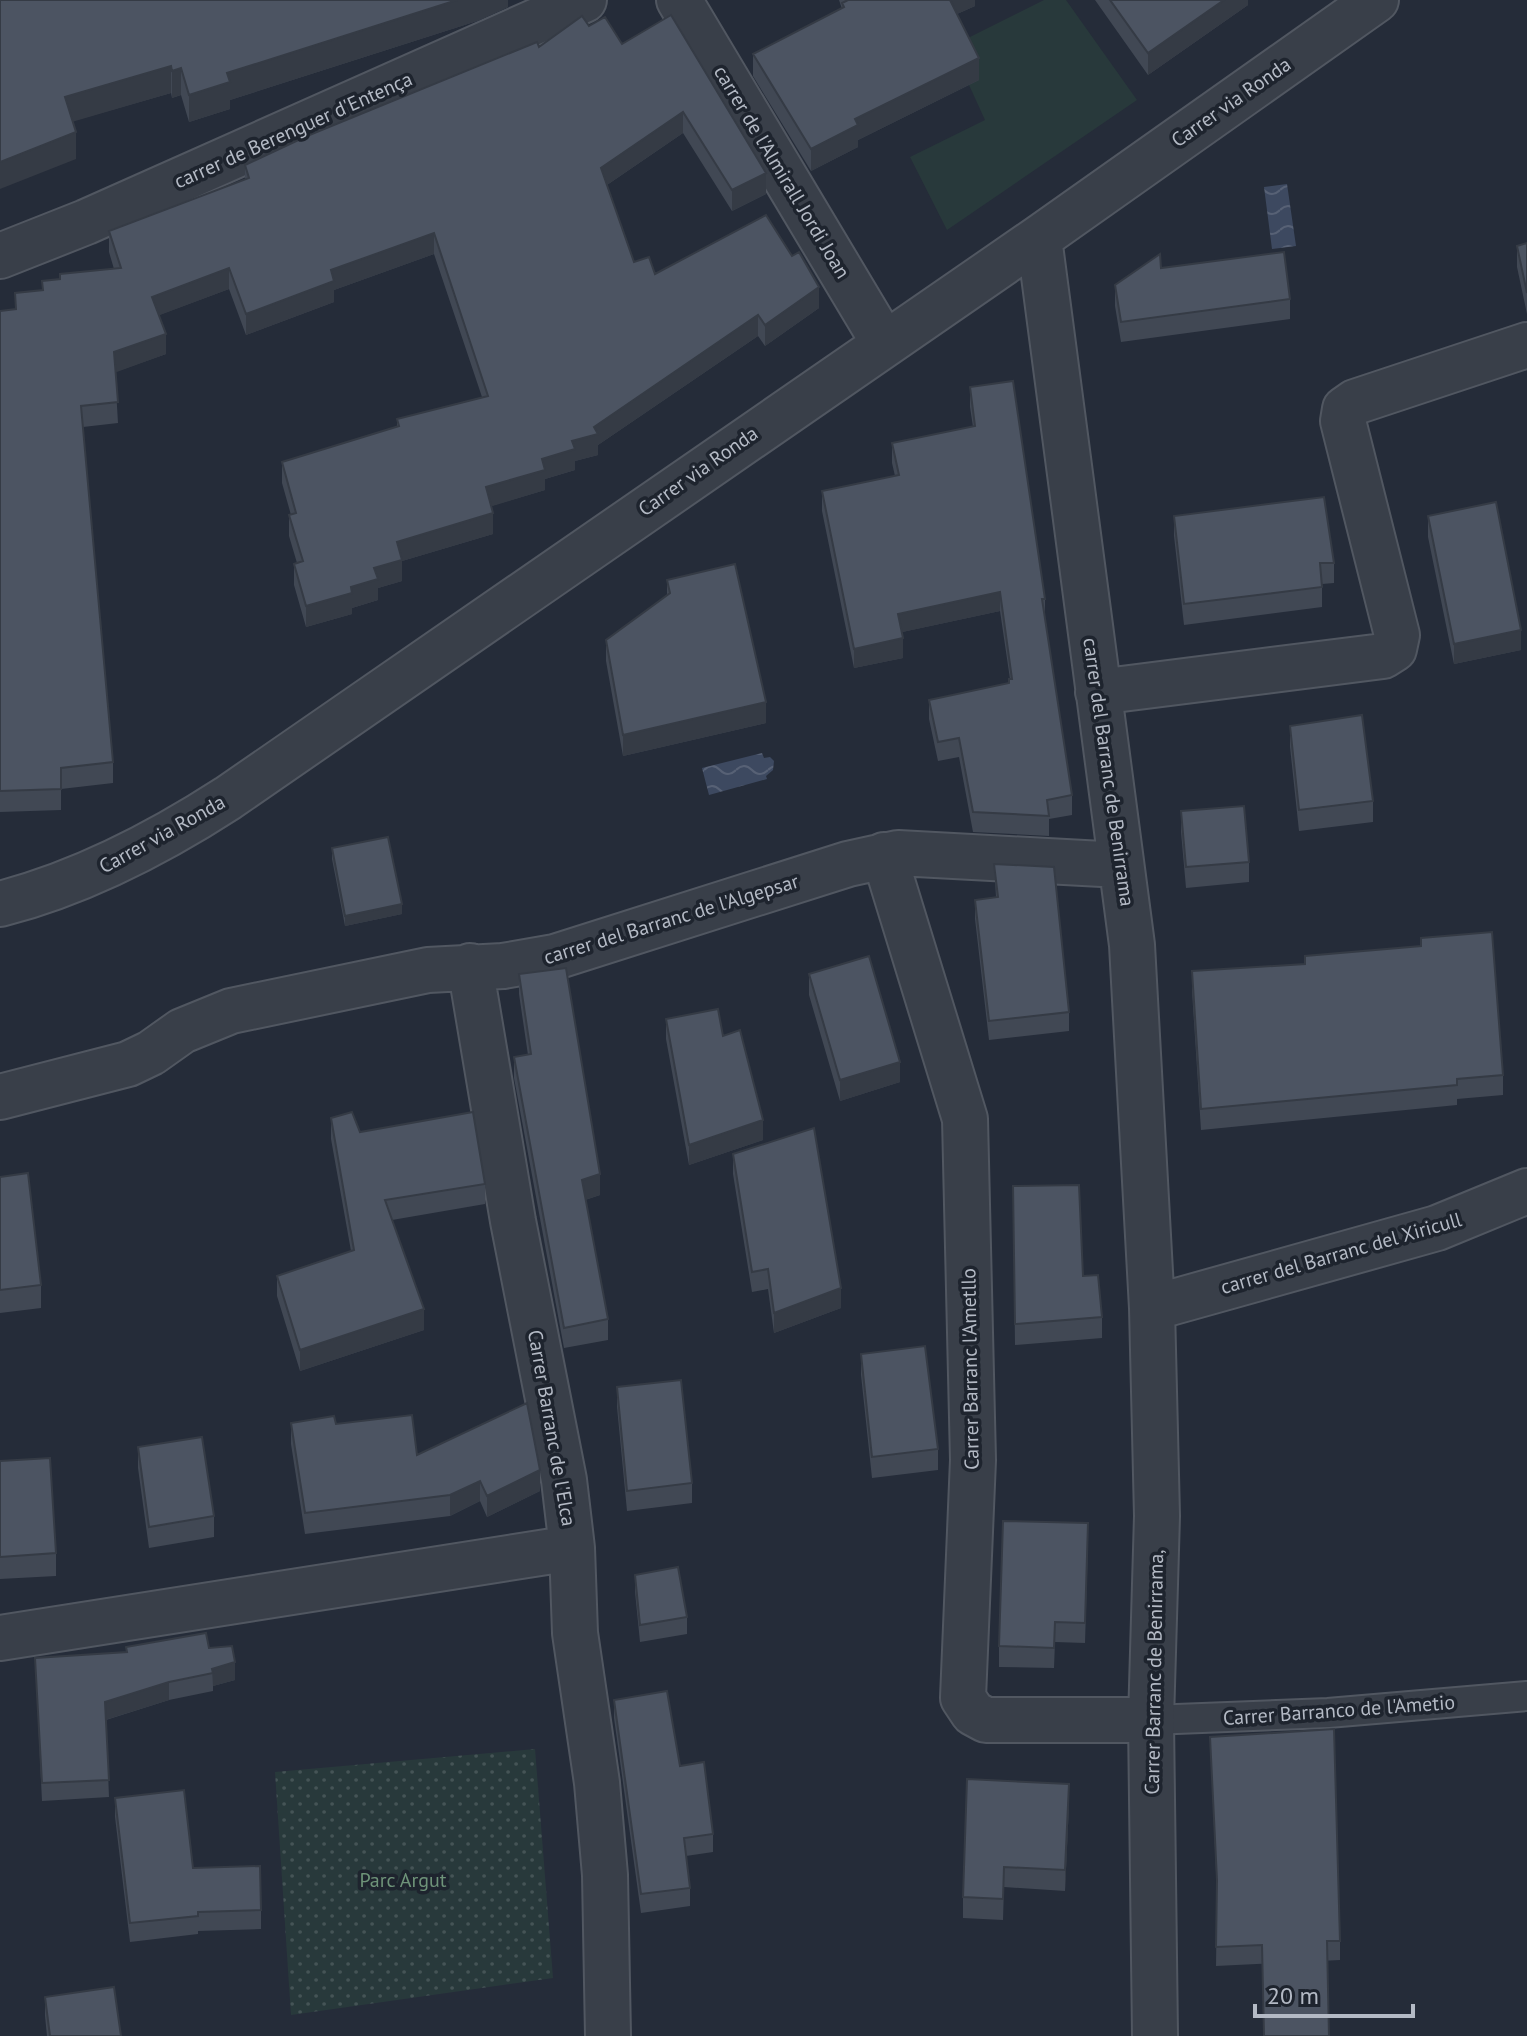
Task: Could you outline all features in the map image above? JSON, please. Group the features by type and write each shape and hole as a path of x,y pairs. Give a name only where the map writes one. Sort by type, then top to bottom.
{"street":[{"name":"carrer de Berenguer d'Entença","path":"0,256 86,222 584,0"},
{"name":"carrer de l'Almirall Jordi Joan","path":"679,0 884,343"},
{"name":"Carrer via Ronda","path":"0,904 98,871 191,821 1039,238 1376,0"},
{"name":"carrer del Barranc de Benirrama","path":"1039,238 1132,945 1152,1308"},
{"path":"1098,692 1383,656 1394,649 1397,635 1343,421 1345,409 1355,402 1527,345"},
{"name":"carrer del Barranc de l'Algepsar","path":"0,1097 128,1064 151,1053 182,1031 231,1011 428,970 503,966 555,957 884,855 898,853 1121,865"},
{"name":"Carrer Barranc l'Ametllo","path":"884,855 965,1119 973,1460 963,1698 973,1713 986,1720 1151,1720"},
{"name":"Carrer Barranc de l'Elca","path":"470,966 513,1221 564,1480 572,1548 575,1633 597,1783 605,1875 608,2036"},
{"name":"carrer del Barranc del Xiricull","path":"1152,1308 1437,1228 1527,1191"},
{"name":"Carrer Barranc de Benirrama,","path":"1152,1308 1157,1516 1151,1720 1155,2036"},
{"path":"0,1638 572,1548"}],"lane":[{"name":"Carrer Barranco de l'Ametio","path":"1151,1720 1328,1713 1527,1696"}],"green space":[{"path":"1044,0 1066,0 1137,100 947,230 910,157 985,120 969,85 960,42"},
{"name":"Parc Argut","path":"535,1749 553,1978 291,2015 275,1772"}],"water":[{"path":"1287,184 1296,246 1272,249 1264,187"},
{"path":"762,753 764,758 770,757 774,761 767,779 709,795 702,768"}],"building":[{"path":"0,0 457,0 227,73 230,82 189,95 181,68 172,71 171,66 65,97 76,132 0,162"},
{"path":"848,0 950,0 979,58 855,119 858,125 811,149 753,54 844,7 842,3"},
{"path":"1110,0 1224,0 1148,53"},
{"path":"671,15 766,173 732,190 683,112 601,168 634,262 649,257 655,274 766,215 792,256 799,252 819,287 765,325 758,315 594,427 598,434 572,441 575,449 542,459 545,470 486,487 493,513 397,542 402,560 374,568 378,579 351,587 352,593 306,606 294,564 303,561 289,515 296,513 282,462 399,426 397,419 488,396 434,233 331,270 334,281 246,314 229,268 152,297 166,334 114,352 118,402 81,406 113,762 61,768 61,789 0,791 0,311 16,309 15,293 43,290 42,281 60,279 60,274 121,268 109,231 249,178 245,165 307,136 537,42 539,47 582,16 589,26 605,17 622,44"},
{"path":"1527,243 1527,293 1517,246"},
{"path":"1284,252 1290,299 1121,322 1115,285 1160,254 1161,268"},
{"path":"1013,381 1072,795 1047,800 1049,816 973,812 959,738 938,742 929,700 1009,683 1012,679 1000,592 898,614 903,638 854,649 822,491 899,475 892,443 975,426 970,387"},
{"path":"1324,497 1334,563 1320,563 1322,587 1184,604 1174,516"},
{"path":"1496,502 1521,630 1454,644 1428,516"},
{"path":"735,564 766,702 623,735 606,640 670,593 667,580"},
{"path":"1362,715 1373,801 1299,810 1290,726"},
{"path":"1244,806 1249,862 1186,867 1181,811"},
{"path":"388,837 402,904 345,916 332,848"},
{"path":"994,864 1054,867 1069,1012 989,1021 975,900 998,897"},
{"path":"1492,932 1503,1075 1457,1079 1457,1085 1201,1109 1192,971 1305,964 1305,956 1421,946 1421,938"},
{"path":"869,956 900,1062 840,1080 809,974"},
{"path":"566,968 600,1174 582,1180 608,1319 564,1328 514,1057 531,1054 519,974"},
{"path":"718,1009 723,1036 740,1030 763,1120 689,1145 666,1019"},
{"path":"352,1112 360,1132 473,1112 485,1184 385,1200 424,1309 300,1350 277,1276 354,1250 331,1118"},
{"path":"814,1128 841,1288 774,1313 768,1269 752,1272 733,1154"},
{"path":"28,1173 41,1285 0,1290 0,1177"},
{"path":"1079,1185 1083,1276 1098,1275 1102,1317 1015,1324 1013,1186"},
{"path":"925,1346 938,1449 872,1457 861,1354"},
{"path":"681,1380 692,1483 627,1491 617,1387"},
{"path":"527,1403 540,1470 487,1496 480,1481 450,1495 305,1513 291,1423 334,1416 336,1424 412,1415 417,1455"},
{"path":"202,1437 214,1516 149,1527 138,1447"},
{"path":"50,1458 56,1553 0,1557 0,1461"},
{"path":"1003,1521 1088,1523 1085,1623 1055,1622 1054,1648 999,1646"},
{"path":"678,1567 687,1617 640,1625 635,1575"},
{"path":"206,1633 209,1648 232,1646 235,1662 212,1669 213,1673 169,1682 105,1702 109,1780 42,1783 35,1658 127,1652 126,1647"},
{"path":"667,1691 680,1766 704,1762 713,1834 684,1838 690,1888 641,1894 614,1700"},
{"path":"1334,1729 1340,1941 1327,1941 1329,2036 1264,2036 1262,1945 1216,1947 1217,1880 1210,1737"},
{"path":"967,1779 1069,1784 1065,1870 1004,1867 1003,1899 963,1897"},
{"path":"184,1790 193,1868 260,1866 261,1910 198,1912 198,1916 130,1923 115,1798"},
{"path":"114,1987 121,2036 50,2036 45,1997"}]}
